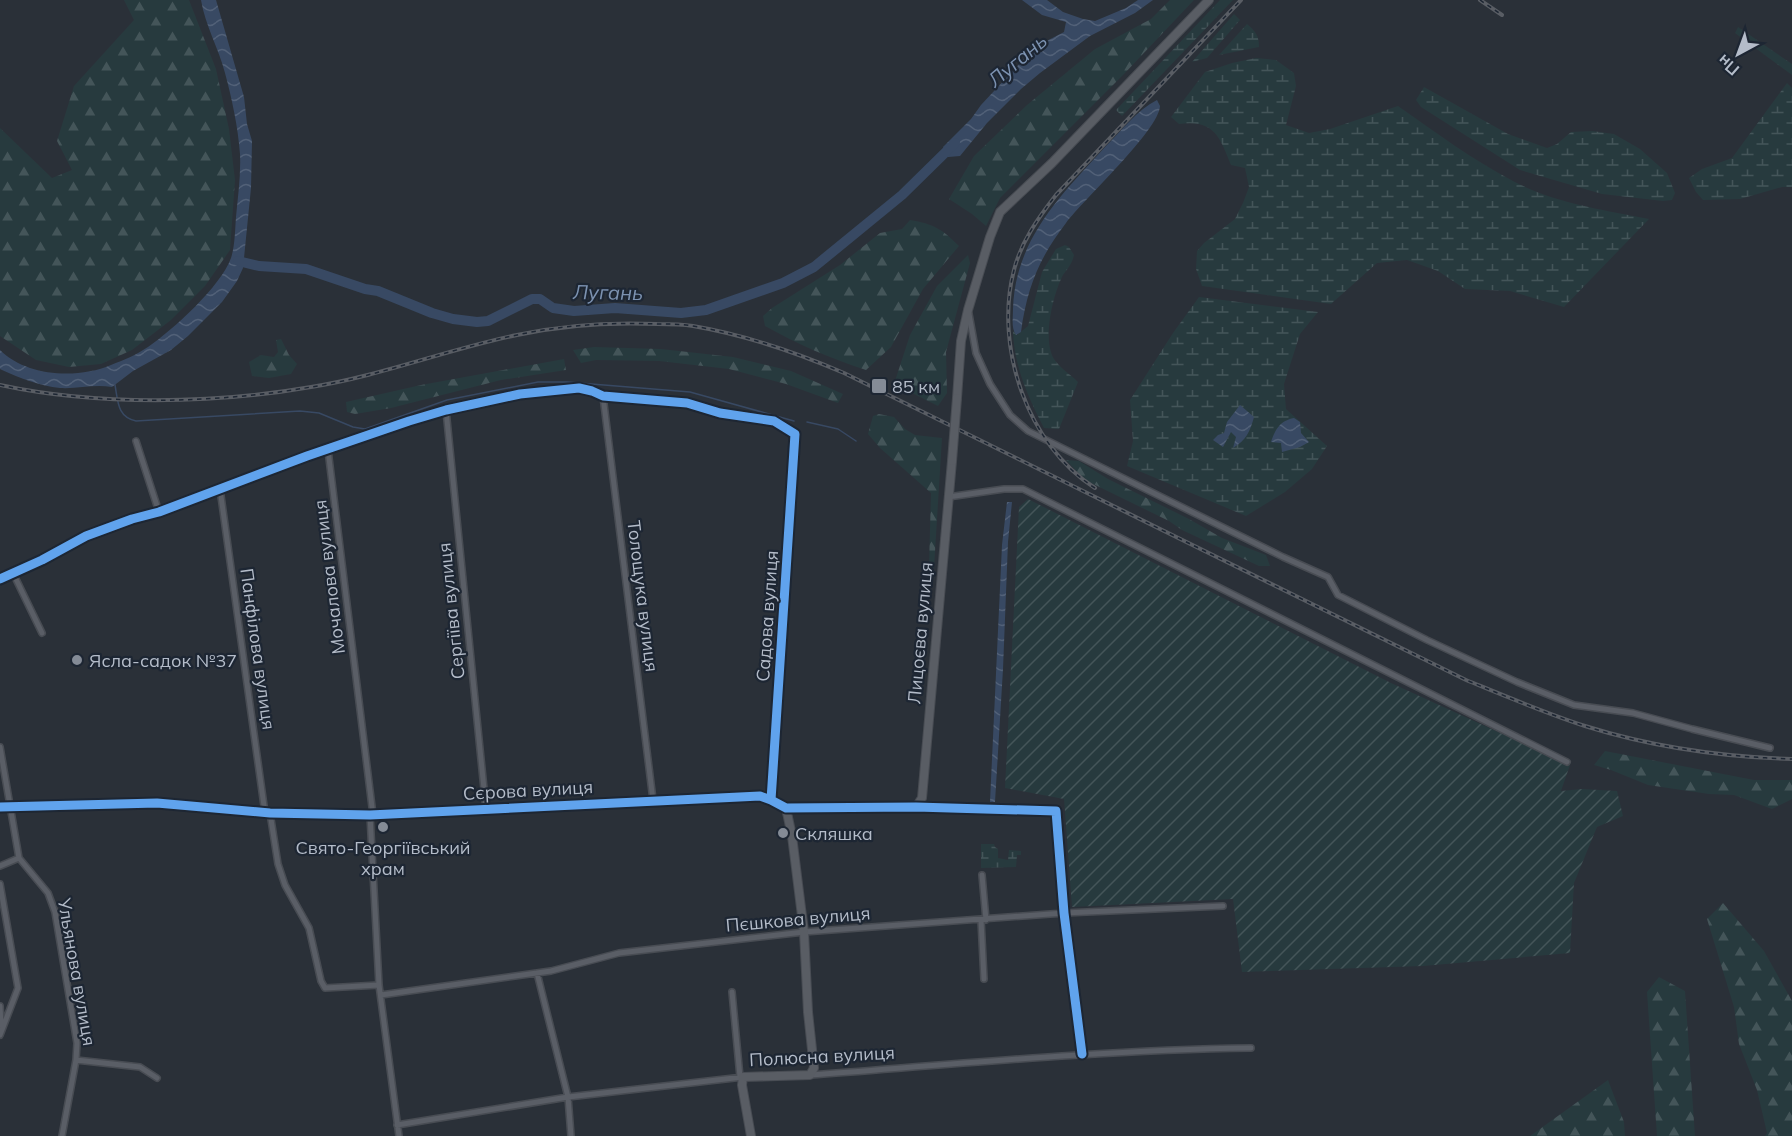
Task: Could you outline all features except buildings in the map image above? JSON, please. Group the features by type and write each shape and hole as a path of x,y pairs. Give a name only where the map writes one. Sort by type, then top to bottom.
{"street":[{"name":"Лицоєва вулиця","path":"916,807 922,798 961,341 990,237 1000,212 1052,163 1209,0"},
{"path":"968,310 976,353 990,384 1010,415 1028,431 1328,577 1338,595 1517,682 1574,705 1633,713 1770,748"},
{"path":"0,579 86,536 159,512 307,456 446,410 520,394 567,389 579,388 603,396"},
{"name":"Садова вулиця","path":"603,396 687,403 720,413 774,421 795,434 771,800"},
{"name":"Толощука вулиця","path":"603,396 653,800"},
{"name":"Сергіїва вулиця","path":"446,410 486,809"},
{"path":"136,441 159,512"},
{"name":"Мочалова вулиця","path":"328,450 371,815 379,985 399,1136"},
{"name":"Панфілова вулиця","path":"220,489 268,813 278,864 285,885 309,928 321,981 325,988 379,985"},
{"path":"948,498 1004,489 1023,489 1567,762"},
{"path":"13,573 42,633"},
{"path":"0,747 19,858 0,866"},
{"name":"Сєрова вулиця","path":"0,807 157,804 268,813 371,815 760,796 786,808 916,807 1056,811 1064,913"},
{"path":"786,808 792,836 804,932 808,1012 814,1068 810,1075"},
{"name":"Ульянова вулиця","path":"19,858 48,893 55,912 77,1043 62,1136"},
{"path":"982,874 984,979"},
{"path":"0,884 18,988 0,1032"},
{"name":"Пєшкова вулиця","path":"381,994 537,973 620,952 804,932 1064,913 1223,906"},
{"path":"1064,913 1082,1054"},
{"path":"537,973 568,1097 571,1136"},
{"path":"732,992 742,1085 751,1136"},
{"path":"0,1006 0,1032"},
{"name":"Полюсна вулиця","path":"397,1125 568,1097 742,1077 810,1075 1163,1049 1251,1048"},
{"path":"76,1060 140,1067 157,1078"}],"green space":[{"path":"124,0 189,0 216,69 229,129 235,180 230,250 205,286 171,320 132,350 101,364 69,367 36,360 0,336 0,128 52,178 72,170 57,141 74,86 134,20"},
{"path":"1170,0 1194,0 1000,198 986,226 949,199 974,156 1027,105 1095,49 1151,19"},
{"path":"1220,0 1233,0 1122,116 1116,110"},
{"path":"1234,14 1240,20 1207,58 1192,62"},
{"path":"1247,24 1256,34 1259,47 1219,55"},
{"path":"1738,27 1792,64 1792,75 1735,33"},
{"path":"1256,58 1276,60 1294,73 1296,86 1286,125 1309,133 1330,129 1398,106 1469,155 1529,189 1580,205 1649,219 1564,307 1510,291 1465,289 1438,271 1407,260 1377,263 1331,304 1202,286 1196,269 1197,251 1235,219 1249,187 1245,168 1231,165 1214,132 1201,124 1179,124 1171,117 1205,72"},
{"path":"1787,83 1792,88 1792,187 1782,187 1740,199 1703,200 1689,178 1702,169 1732,158"},
{"path":"1424,87 1508,134 1547,148 1557,144 1571,132 1592,131 1614,134 1640,149 1667,173 1675,193 1672,200 1602,194 1520,170 1421,107 1416,100"},
{"path":"910,220 937,228 959,246 923,289 891,347 866,370 815,351 765,326 763,316 772,308 840,265 880,233 902,229"},
{"path":"1065,245 1074,255 1056,293 1050,317 1049,341 1054,359 1078,382 1059,429 1044,428 1023,381 1016,357 1013,331 1017,335 1028,326 1042,272 1056,249"},
{"path":"968,255 970,263 946,352 947,393 938,406 894,384 910,335 937,286"},
{"path":"1199,297 1318,312 1300,334 1284,384 1286,409 1327,446 1312,469 1285,492 1246,516 1127,466 1133,441 1130,400"},
{"path":"281,339 289,355 297,364 291,374 269,378 252,376 249,362 261,355 274,357 278,352 276,340"},
{"path":"594,347 661,349 733,357 791,371 843,394 838,403 786,384 729,369 659,361 596,360 581,363 573,350"},
{"path":"564,359 566,370 501,380 391,408 355,414 347,412 346,402 421,385"},
{"path":"879,414 894,417 905,429 915,435 942,438 934,568 929,567 931,493 880,448 868,434 873,416"},
{"path":"1066,460 1079,461 1108,479 1222,538 1266,555 1270,566 1259,566 1182,530 1169,521 1085,480"},
{"path":"1028,499 1391,683 1570,765 1561,791 1582,789 1617,791 1623,816 1597,827 1574,883 1570,953 1423,966 1242,972 1233,899 1072,907 1064,799 1005,788 1019,507"},
{"path":"1605,751 1754,780 1792,780 1792,799 1772,809 1734,795 1709,794 1648,785 1594,765"},
{"path":"981,844 994,844 998,849 998,858 1008,860 1009,850 1021,851 1021,855 1017,855 1016,867 981,868"},
{"path":"1723,903 1764,951 1792,1001 1792,1136 1765,1136 1767,1133 1757,1090 1739,1044 1734,1007 1707,919"},
{"path":"1659,977 1685,991 1695,1136 1657,1136 1647,992"},
{"path":"1608,1080 1624,1122 1625,1136 1530,1136"}],"water":[{"path":"201,0 216,0 244,97 247,124 252,141 251,188 243,268 237,281 222,302 188,336 171,350 133,371 112,387 53,387 0,369 0,350 24,366 53,373 84,372 125,359 148,347 183,319 207,294 226,269 234,243 240,154 228,83"},
{"path":"1022,0 1047,0 1063,12 1095,21 1126,8 1138,0 1153,0 1135,13 1090,36 1040,73 987,123 960,156 948,157 943,147 971,119 981,105 1035,47 1064,32 1066,22 1042,15"},
{"path":"1157,100 1160,106 1147,131 1075,212 1048,249 1031,287 1021,332 1016,335 1013,329 1013,309 1016,284 1022,261 1044,219 1073,182 1130,121"},
{"path":"1240,405 1254,417 1251,427 1244,439 1233,448 1236,437 1231,432 1223,447 1213,440 1224,433 1227,422"},
{"path":"1294,418 1300,422 1301,433 1309,442 1282,452 1281,443 1271,442 1279,426"},
{"path":"1007,502 1012,502 1008,542 1003,669 995,802 990,802 1002,545"}],"waterway":[{"name":"Лугань","path":"238,261 259,266 306,269 365,289 378,291 432,313 477,322 488,321 532,299 540,299 553,308 574,311 615,308 681,313 706,310 783,283 814,267 902,195 955,143"},
{"path":"115,385 122,412 136,421 300,411 319,413 353,427 365,429 447,400 538,382 567,382 690,392 794,421"},
{"path":"807,422 838,429 856,441"}],"railway":[{"path":"1095,488 1071,469 1051,446 1034,420 1022,391 1013,361 1009,330 1009,299 1014,270 1031,231 1056,195 1241,0"},
{"path":"1480,0 1502,15"},
{"path":"0,385 76,397 115,399 235,397 337,382 466,347 552,329 639,323 684,325 713,330 770,345 844,373 1466,680 1555,716 1636,740 1687,750 1792,759"}],"cycle path":[{"path":"0,579 86,536 159,512 307,456 446,410 520,394 579,388 603,396 687,403 720,413 774,421 795,434 771,800"},
{"path":"0,807 157,803 270,813 370,815 760,796 786,808 916,807 1056,811 1064,913 1082,1054"}],"place":[{"name":"85 км","path":"879,386"},
{"name":"Ясла-садок №37","path":"77,660"},
{"name":"Свято-Георгіївський храм","path":"383,827"},
{"name":"Скляшка","path":"783,833"}]}
